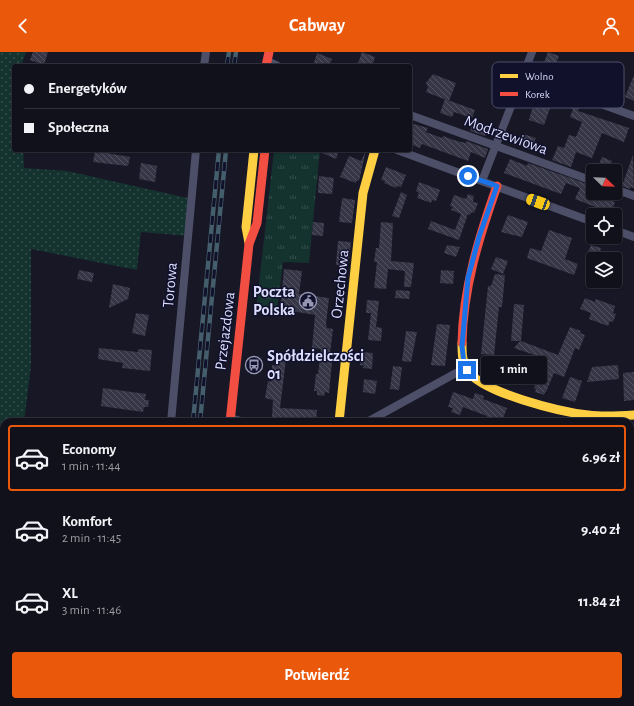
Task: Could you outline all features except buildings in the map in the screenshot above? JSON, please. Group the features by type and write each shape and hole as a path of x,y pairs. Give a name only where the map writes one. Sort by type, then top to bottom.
{"street":[{"path":"204,64 206,52"},
{"path":"529,62 532,52"},
{"path":"482,181 511,108"},
{"path":"612,108 634,116"},
{"name":"Modrzewiowa","path":"412,116 586,178"},
{"name":"Torowa","path":"171,418 196,152"},
{"name":"Przejazdowa","path":"249,244 246,227 254,152"},
{"name":"Przejazdowa","path":"230,418 249,244 257,223 265,152"},
{"name":"Orzechowa","path":"339,418 363,193 374,152"},
{"path":"402,152 586,219"},
{"path":"497,186 479,237 468,278 462,346 464,364 467,370 490,387 553,410 597,417 634,415"},
{"path":"622,192 634,196"},
{"path":"622,233 634,237"},
{"path":"374,418 456,373 467,370"}],"green space":[{"path":"0,52 26,52 22,64 12,64 12,152 23,152 24,168 67,171 192,199 189,236 141,232 137,270 31,249 31,366 24,418 0,418"},
{"path":"274,152 320,152 309,263 283,262 277,310 256,310"}],"railway":[{"path":"227,64 229,52"},
{"path":"234,64 236,52"},
{"path":"193,418 219,152"},
{"path":"200,418 226,152"}],"traffic: slow":[{"path":"249,243 246,227 254,152"},
{"path":"339,418 363,193 374,152"},
{"path":"462,343 463,360 467,370 475,378 505,394 542,406 588,415 634,415"}],"traffic: jam":[{"path":"266,64 269,52"},
{"path":"230,418 249,244 257,223 265,152"},
{"path":"462,343 465,302 473,263 497,186"}],"place":[{"name":"Poczta Polska","path":"308,301"},
{"name":"Spółdzielczości 01","path":"254,365"}],"route":[{"path":"467,370 464,364 462,331 468,278 472,258 497,186 468,176"}]}
